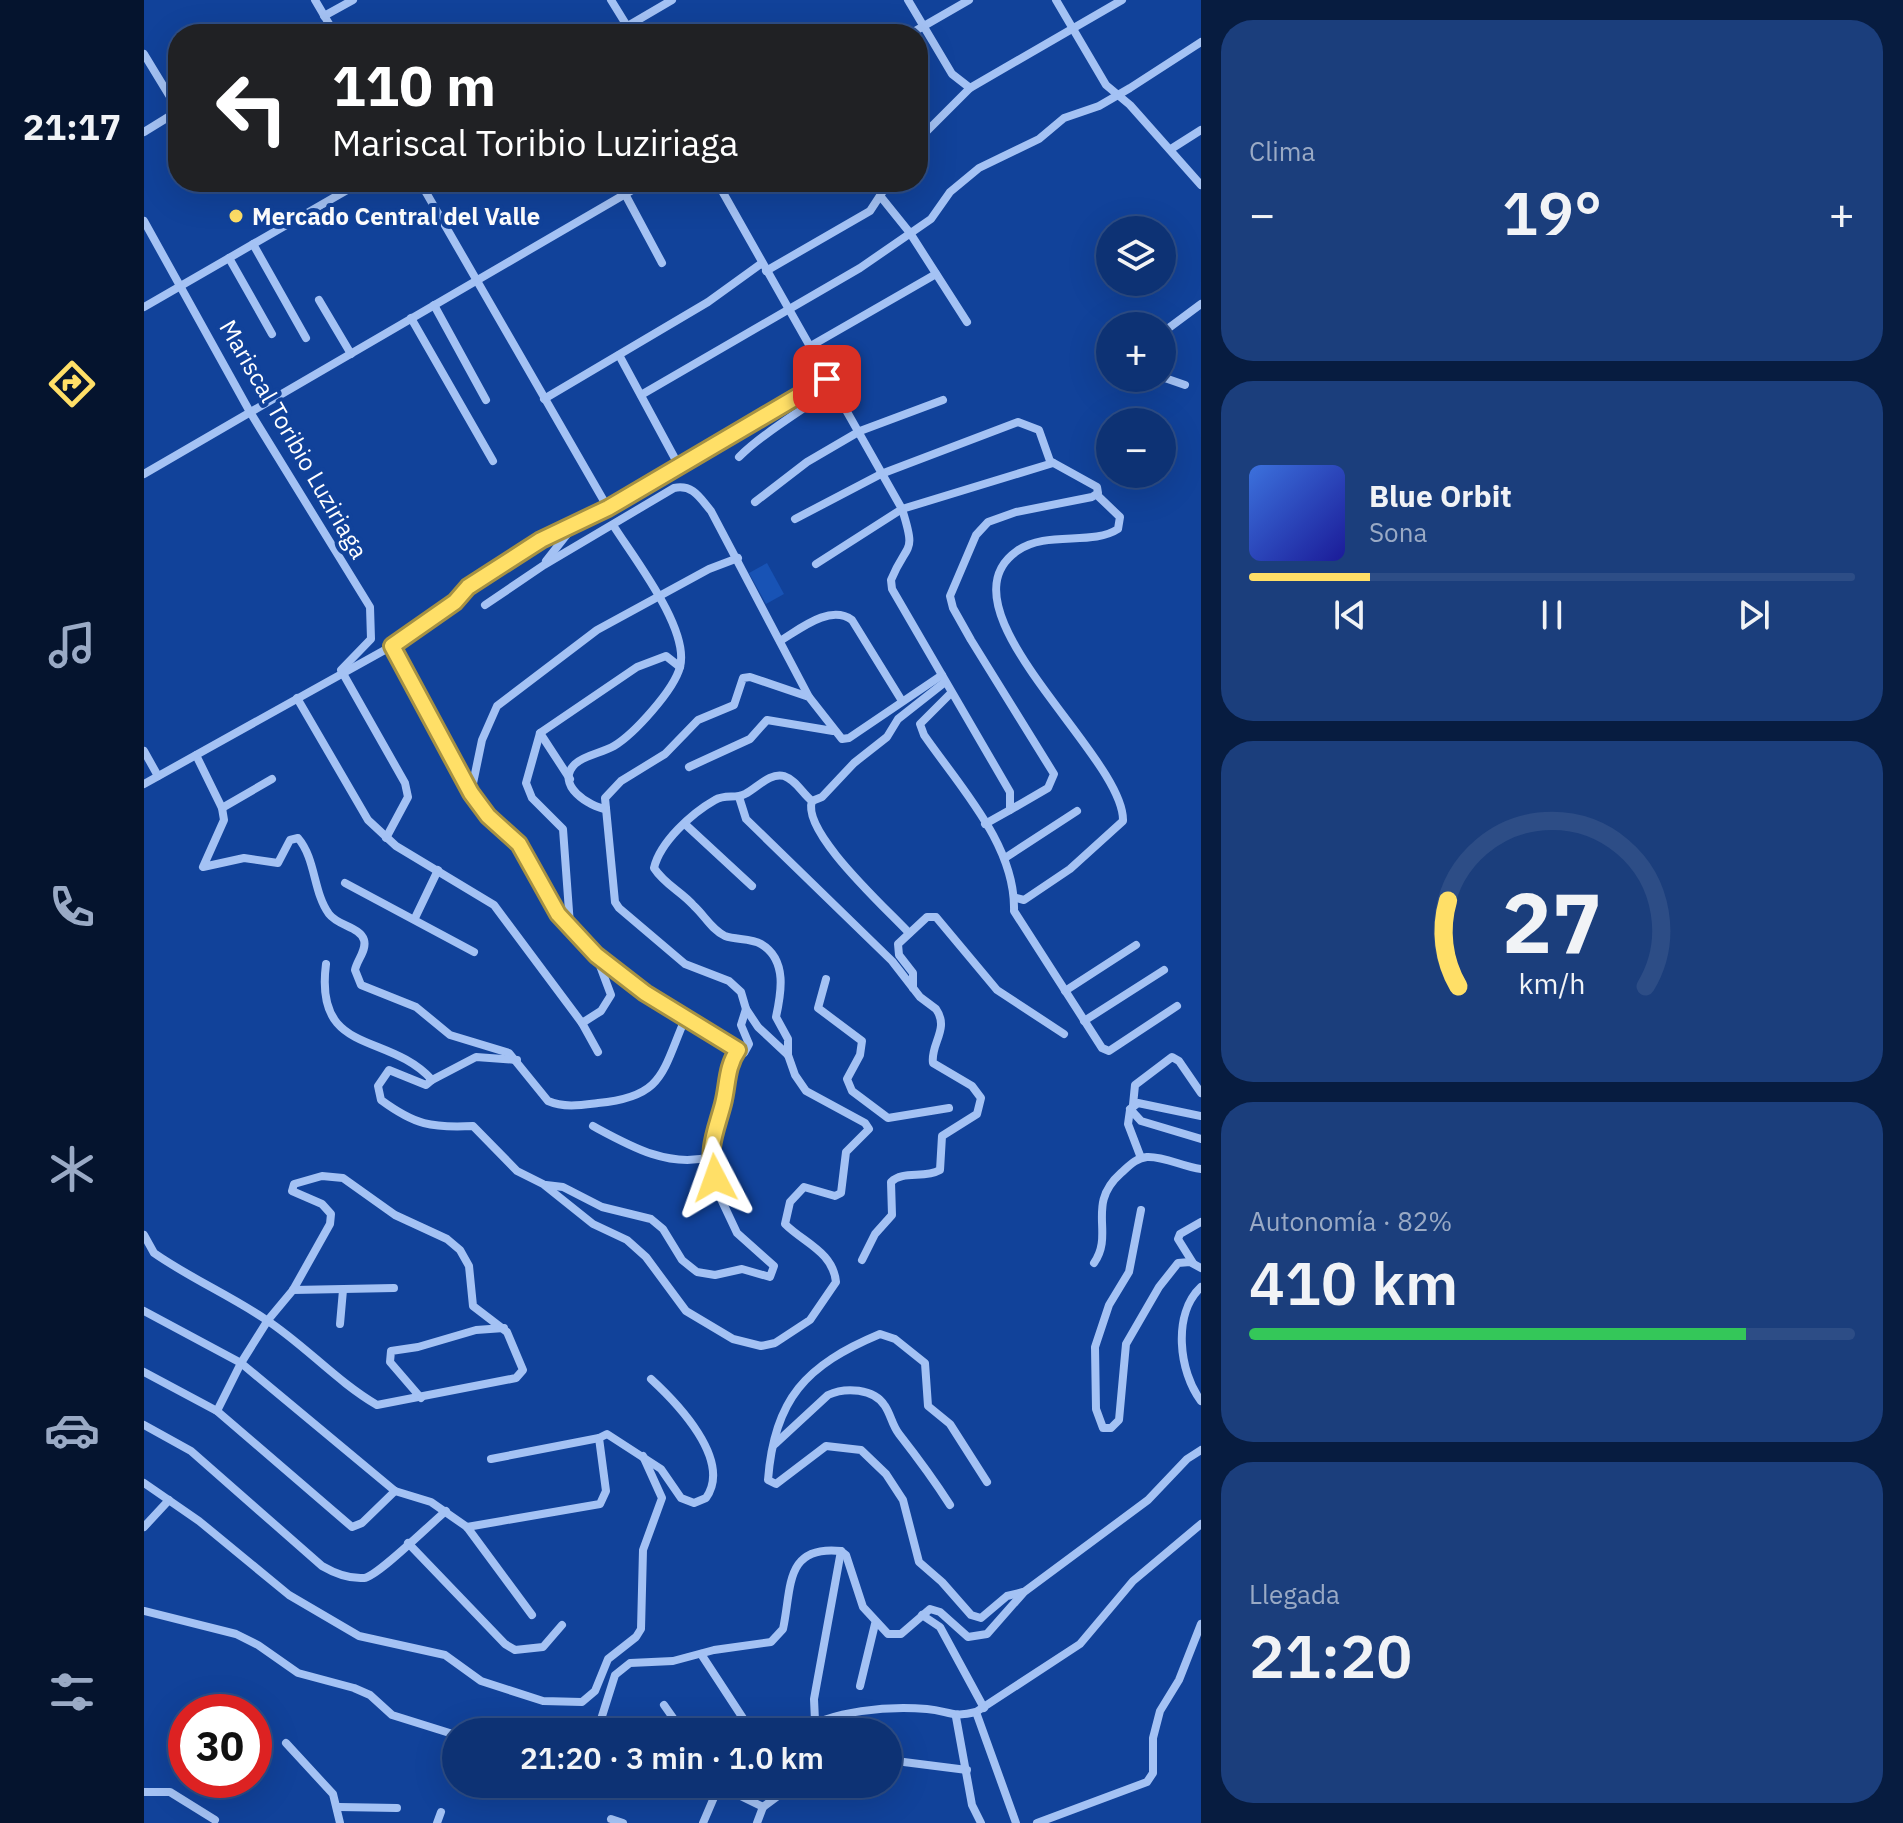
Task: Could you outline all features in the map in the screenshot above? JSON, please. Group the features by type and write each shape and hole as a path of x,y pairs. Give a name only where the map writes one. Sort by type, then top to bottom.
{"street":[{"path":"315,0 329,24"},
{"path":"324,16 353,0"},
{"path":"611,0 626,24"},
{"path":"638,24 672,0"},
{"path":"908,0 922,24"},
{"path":"927,24 969,0"},
{"path":"1056,0 1106,85 1119,94 1201,185"},
{"path":"928,130 970,88 1122,0"},
{"path":"928,34 952,74 970,88"},
{"path":"641,395 827,289 931,219 950,192 979,168 1039,139 1064,118 1119,94 1201,42"},
{"path":"144,54 168,94"},
{"path":"144,132 168,116"},
{"path":"1171,149 1201,130"},
{"path":"144,307 344,192"},
{"path":"426,192 608,508"},
{"path":"144,474 628,192"},
{"path":"723,192 902,509 912,541 910,551 894,572 892,589 1011,805"},
{"path":"544,399 764,267 870,211 884,192"},
{"path":"625,194 662,263"},
{"path":"881,197 910,233 967,322"},
{"name":"Mariscal Toribio Luziriaga","path":"144,221 250,412 370,607 371,639 342,667 343,674"},
{"path":"253,244 306,338"},
{"path":"229,258 272,334"},
{"path":"809,347 936,274"},
{"path":"319,300 351,354"},
{"path":"1176,323 1201,304"},
{"path":"434,305 486,400"},
{"path":"411,318 493,461"},
{"path":"619,355 679,466"},
{"path":"144,784 392,646 455,602 468,587 541,540 608,508 827,379"},
{"path":"1176,382 1185,385"},
{"path":"739,457 754,442 779,428 833,388"},
{"path":"755,502 807,462 860,431 943,400"},
{"path":"795,519 881,474 1018,422 1028,423 1039,430 1045,453 1053,463 1097,487 1097,495 1120,517 1118,529 1027,545 1004,565 997,590 1002,623 1098,765 1119,805 1123,821 1070,869 1024,900 1016,898"},
{"path":"816,564 902,509 1053,463"},
{"path":"485,605 544,565 683,486 692,489 711,511 809,697 842,739 849,738 902,701 944,679"},
{"path":"985,824 1011,805 1048,788 1054,774 971,640 951,604 951,592 976,535 988,522 1016,512 1097,495"},
{"path":"570,779 574,765 630,735 680,667 680,641 658,595 613,525"},
{"path":"544,565 572,527"},
{"path":"471,793 482,740 497,706 597,630 658,595 738,558"},
{"path":"780,641 836,612 844,614 852,620 902,701"},
{"path":"392,646 471,793 488,816 519,844 558,914 596,955 685,1019 738,1050 748,1050 741,1025 746,1009"},
{"path":"570,926 563,829 532,798 526,783 540,733 637,667 666,656 680,667"},
{"path":"343,674 405,783 408,797 386,838"},
{"path":"788,1055 758,1027 746,1009 741,992 729,981 685,964 619,908 615,902 605,798 609,790 665,754 698,720 734,705 743,678 750,677 809,697"},
{"path":"812,801 822,797 854,763 887,737 898,719 944,679"},
{"path":"950,694 920,724 1005,858 1016,898 1014,911 1102,1048 1109,1051 1177,1006"},
{"path":"297,698 368,820 386,838 494,905 582,1023 598,1052"},
{"path":"689,767 750,739 771,719 833,731"},
{"path":"540,733 570,779 576,794 590,807 606,809"},
{"path":"144,751 158,776"},
{"path":"196,755 222,808 221,830 203,867 244,858 278,863 290,840 298,838 308,855 328,912 336,922 364,939 365,948 355,970 361,985 416,1007 450,1035 503,1050 517,1060 538,1093 552,1103 575,1105 635,1098 658,1080 685,1019"},
{"path":"812,801 794,782 781,775 771,777 739,797 717,798 662,848 654,868 663,883 692,903 714,929 728,937 760,943 769,951 779,970 783,996 776,1017 788,1039 788,1055 795,1075 806,1091 865,1123 869,1129"},
{"path":"222,808 272,779"},
{"path":"739,797 746,819 892,961 940,1015 941,1031 932,1055 933,1063 975,1089 981,1098 980,1108 974,1116 942,1136 940,1170 893,1179 889,1189 892,1215 875,1234 862,1260"},
{"path":"812,801 810,817 849,872 909,933"},
{"path":"1005,858 1077,811"},
{"path":"686,825 752,886"},
{"path":"415,918 438,870"},
{"path":"345,883 474,952"},
{"path":"913,988 912,970 898,953 898,944 927,917 940,918 997,990 1064,1034"},
{"path":"1065,991 1136,945"},
{"path":"582,1023 601,1011 611,995 596,955"},
{"path":"326,964 326,1005 341,1027 358,1042 395,1052 432,1080"},
{"path":"1084,1021 1164,970"},
{"path":"826,979 818,1008 841,1029 859,1037 862,1043 848,1085 883,1117 899,1119 949,1108"},
{"path":"543,1184 563,1187 602,1207 651,1219 663,1229 682,1260 697,1272 715,1275 742,1269 770,1277 774,1266 745,1243 729,1219 710,1157 729,1067 738,1050"},
{"path":"517,1060 476,1057 426,1085 389,1070 378,1086 381,1100 411,1122 439,1127 473,1126 517,1171 543,1184 593,1224 627,1240 646,1257 686,1311 733,1339 761,1346 775,1343 810,1320 836,1282 834,1270 820,1251 783,1220 790,1202 804,1187 835,1196 841,1193 846,1152 883,1117"},
{"path":"1141,1158 1128,1124 1135,1085 1172,1057 1179,1061 1201,1093"},
{"path":"1132,1107 1171,1108 1201,1116"},
{"path":"1132,1107 1141,1121 1201,1139"},
{"path":"593,1126 633,1147 678,1161 710,1157"},
{"path":"1094,1263 1101,1247 1101,1199 1112,1181 1141,1158 1155,1158 1201,1169"},
{"path":"144,1235 154,1253 178,1270 268,1320 326,1365 352,1390 377,1405 521,1375 523,1367 504,1328 473,1306 469,1266 456,1246 382,1208 338,1176 322,1176 292,1186 293,1194 322,1204 331,1218 293,1290 268,1320 241,1363 217,1411"},
{"path":"1141,1210 1129,1272 1109,1305 1095,1347 1096,1409 1103,1428 1116,1424 1123,1408 1123,1357 1129,1338 1168,1273 1178,1263 1197,1265"},
{"path":"1197,1265 1178,1239 1180,1234 1201,1222"},
{"path":"1201,1287 1186,1308 1183,1330 1187,1377 1201,1401"},
{"path":"293,1290 394,1288"},
{"path":"340,1324 343,1290"},
{"path":"144,1311 241,1363 395,1491 411,1493 446,1511 467,1527 532,1615"},
{"path":"421,1398 390,1362 391,1351 418,1347 476,1330 504,1328"},
{"path":"987,1482 950,1424 928,1406 925,1363 895,1339 880,1334 840,1354 797,1387 787,1402 772,1448 768,1480 771,1484 826,1446 861,1450 871,1458 903,1500 919,1562 976,1619 1007,1596 1024,1592"},
{"path":"144,1372 217,1411 352,1527 362,1523 395,1491"},
{"path":"491,1459 612,1435 661,1469 688,1502 700,1503 711,1492 713,1479 700,1434 687,1412 651,1379"},
{"path":"772,1448 828,1395 838,1390 859,1391 885,1406 893,1426 911,1445 950,1505"},
{"path":"144,1425 191,1451 299,1542 322,1566 335,1573 364,1578 379,1573 446,1511"},
{"path":"467,1527 600,1504 606,1491 599,1438"},
{"path":"841,1551 849,1560 863,1607 875,1624 895,1635 922,1615 935,1610 968,1637 977,1638 987,1634 1024,1592 1148,1500 1187,1459 1201,1450"},
{"path":"144,1483 262,1575 350,1632 369,1640 445,1655 481,1681 543,1701 574,1703 595,1691 608,1659 636,1637 641,1629 643,1550 662,1498 643,1456"},
{"path":"144,1527 169,1500"},
{"path":"832,1718 865,1712 929,1709 956,1717 980,1710 1080,1644 1133,1581 1201,1524"},
{"path":"408,1543 505,1644 515,1650 543,1647 562,1625"},
{"path":"601,1718 612,1683 621,1669 630,1663 673,1661 771,1642 778,1637 799,1560 815,1552 841,1551"},
{"path":"815,1718 814,1699 841,1551"},
{"path":"144,1611 236,1634 258,1645 298,1673 354,1688 370,1695 392,1715 442,1731"},
{"path":"922,1615 940,1627 980,1710 1016,1823"},
{"path":"860,1686 875,1624"},
{"path":"1037,1823 1147,1782 1153,1773 1153,1738 1160,1711 1179,1680 1201,1624"},
{"path":"701,1654 743,1718"},
{"path":"664,1705 673,1718"},
{"path":"956,1717 972,1805 981,1823"},
{"path":"286,1743 311,1768 339,1807 340,1823"},
{"path":"902,1762 967,1770"},
{"path":"144,1792 170,1792 215,1820"},
{"path":"703,1823 714,1798"},
{"path":"742,1798 763,1807"},
{"path":"757,1823 763,1807 775,1798"},
{"path":"339,1807 397,1808"},
{"path":"437,1823 441,1812"},
{"path":"611,1819 623,1823"}],"shaded area":[{"path":"767,563 784,594 766,604 749,573"}],"place":[{"name":"Mercado Central del Valle","path":"236,216"}],"route":[{"path":"715,1178 710,1157 713,1131 722,1106 729,1067 738,1050 645,993 596,955 558,914 519,844 488,816 471,793 392,646 455,602 468,587 541,540 608,508 827,379"}]}
